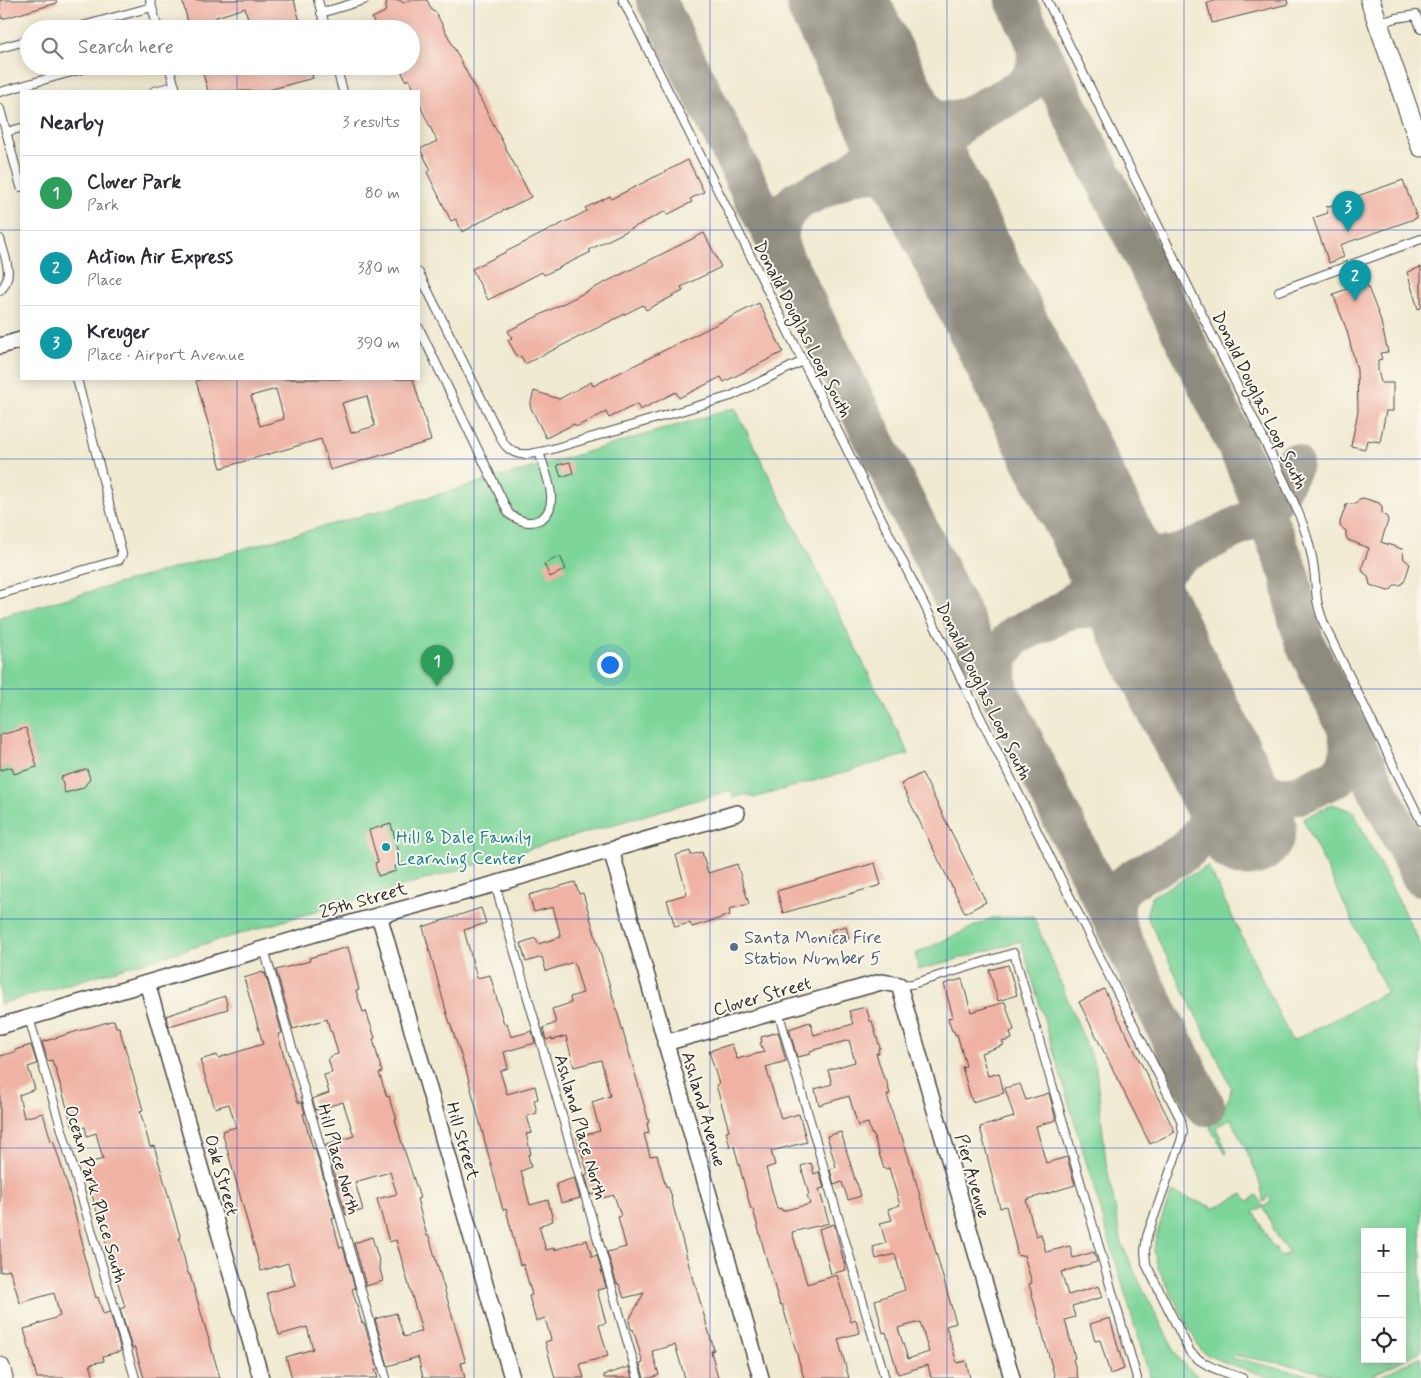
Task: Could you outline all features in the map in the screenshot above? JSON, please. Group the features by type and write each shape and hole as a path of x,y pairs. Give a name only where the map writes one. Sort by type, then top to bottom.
{"street":[{"path":"1370,0 1421,147"},
{"path":"0,346 20,340"},
{"name":"25th Street","path":"0,1026 737,813"},
{"name":"Ashland Avenue","path":"611,850 761,1378"},
{"name":"Hill Street","path":"379,915 512,1378"},
{"name":"Clover Street","path":"665,1043 881,982 899,985"},
{"name":"Oak Street","path":"147,983 261,1378"},
{"name":"Pier Avenue","path":"899,985 1012,1378"},
{"path":"0,1367 3,1378"}],"lane":[{"path":"318,0 323,20"},
{"path":"321,13 364,0"},
{"name":"Donald Douglas Loop South","path":"623,0 1181,1120 1183,1132 1181,1141 1147,1236 1146,1264 1190,1352 1207,1366 1242,1378"},
{"name":"Donald Douglas Loop South","path":"1047,0 1284,481 1299,514 1312,554 1321,617 1421,821"},
{"path":"99,20 151,3 156,20"},
{"path":"1378,24 1396,18 1416,15 1421,29"},
{"path":"0,48 20,42"},
{"path":"0,92 61,75"},
{"path":"161,90 175,88 171,75"},
{"path":"339,75 343,90"},
{"path":"0,109 1,119 20,183"},
{"path":"6,132 20,128"},
{"path":"0,239 9,274 7,282 0,291"},
{"path":"1280,291 1421,240"},
{"path":"420,275 506,447 516,454 530,454 549,450 731,396 803,361"},
{"path":"420,330 509,514 517,520 527,523 536,522 546,516 552,505 551,490 539,452"},
{"path":"0,594 119,560 122,554 77,380"},
{"name":"Ashland Place North","path":"495,884 638,1378"},
{"name":"Hill Place North","path":"264,949 386,1378"},
{"path":"899,985 912,984 1014,953 1137,1378"},
{"path":"778,1011 885,1378"},
{"name":"Ocean Park Place South","path":"29,1018 134,1378"}],"green space":[{"path":"735,408 909,754 753,798 746,794 733,798 731,790 0,1004 0,617 529,469"},
{"path":"1332,804 1353,811 1421,945 1421,1351 1406,1358 1406,1228 1361,1228 1361,1363 1397,1363 1367,1378 1343,1378 1290,1365 1233,1355 1232,1358 1323,1378 1271,1378 1218,1360 1200,1349 1158,1268 1154,1252 1158,1230 1172,1192 1212,1207 1212,1209 1243,1194 1249,1202 1257,1195 1263,1207 1271,1202 1269,1195 1263,1202 1256,1171 1231,1119 1216,1127 1227,1152 1225,1153 1208,1124 1220,1116 1230,1095 1231,1088 1146,915 1152,896 1208,866 1292,1041 1387,992 1303,819","holes":["1263,1207 1281,1244 1288,1250 1288,1254 1286,1255 1285,1252 1284,1256 1278,1254 1277,1248 1273,1248 1253,1212"]},
{"path":"1033,916 1096,1068 1106,1162 1122,1244 1179,1360 1203,1378 1150,1378 1021,941 919,970 915,954 992,918"},
{"path":"1421,1356 1421,1378 1377,1378"}],"building":[{"path":"0,0 56,0 57,3 2,19"},
{"path":"182,0 294,0 300,20 248,20 245,8 216,17 217,20 188,20"},
{"path":"387,0 400,0 403,3 409,0 427,0 433,12 435,11 531,197 462,232 456,219 451,221 427,172 431,170 420,149 437,141 421,108 420,90 414,90 409,79 406,81 403,75 420,75 420,20 373,20 372,18 385,12"},
{"path":"1218,0 1287,0 1288,4 1212,23 1207,3"},
{"path":"204,75 312,75 313,78 269,90 208,90"},
{"path":"688,160 704,192 690,199 692,202 667,215 666,211 589,250 591,252 544,275 542,272 488,300 472,269 587,211 585,208 610,196 611,199"},
{"path":"1403,180 1417,218 1340,245 1344,257 1329,263 1313,218 1328,213 1326,207"},
{"path":"704,233 721,267 681,287 683,291 646,310 643,305 525,364 521,356 518,358 508,340 512,338 508,331"},
{"path":"1421,267 1421,308 1418,309 1407,272"},
{"path":"1366,282 1380,318 1388,352 1380,353 1382,359 1378,360 1378,370 1381,383 1393,383 1393,411 1386,411 1380,442 1367,440 1365,449 1351,446 1358,411 1357,370 1347,331 1333,294"},
{"path":"759,303 783,352 724,382 721,377 679,398 676,392 640,410 637,404 609,418 606,412 576,427 574,424 546,438 530,406 534,391 559,399 591,382 593,386"},
{"path":"199,380 413,380 431,441 330,470 321,439 221,468 196,381","holes":["276,389 284,419 260,426 251,396","367,396 375,426 351,433 342,403"]},
{"path":"570,462 573,473 561,477 557,465"},
{"path":"1363,498 1379,503 1382,507 1382,514 1387,517 1388,521 1381,542 1402,549 1404,559 1410,564 1404,582 1400,585 1394,585 1388,591 1370,585 1368,576 1363,572 1362,567 1369,548 1348,540 1346,531 1340,526 1346,505 1356,504 1359,499"},
{"path":"560,556 566,569 550,577 544,564"},
{"path":"26,728 37,767 14,774 12,767 0,770 0,735"},
{"path":"87,769 90,779 83,788 65,793 61,777"},
{"path":"922,773 986,902 965,913 901,784"},
{"name":"Hill & Dale Family Learning Center","path":"391,824 402,864 395,866 396,871 378,876 375,863 378,862 369,830"},
{"path":"690,851 691,855 702,852 708,873 737,864 749,904 729,909 730,915 692,927 690,923 675,927 667,900 687,894 676,855"},
{"path":"875,863 881,885 783,913 777,891"},
{"path":"575,882 579,894 583,893 649,1122 647,1123 649,1133 644,1134 650,1156 657,1155 666,1187 668,1186 672,1197 694,1284 714,1350 711,1351 718,1378 685,1378 675,1345 652,1351 659,1375 644,1378 640,1364 643,1363 629,1320 644,1293 624,1298 619,1284 617,1284 607,1252 626,1247 618,1217 621,1216 614,1195 599,1199 598,1194 591,1195 585,1175 588,1174 577,1137 600,1131 592,1102 610,1096 601,1060 574,1067 566,1036 546,1040 543,1028 556,1023 552,1009 571,1003 570,997 583,993 574,962 546,971 542,957 526,962 521,943 536,938 538,944 561,937 553,907 534,912 529,895"},
{"path":"481,908 486,923 464,930 477,978 490,975 504,1024 507,1023 511,1037 532,1031 535,1043 504,1052 508,1068 500,1071 507,1094 535,1086 538,1099 534,1100 537,1113 527,1116 532,1133 526,1134 531,1154 528,1155 531,1167 521,1171 530,1205 548,1200 553,1221 539,1226 546,1250 554,1248 554,1250 587,1240 592,1257 597,1255 606,1288 597,1290 606,1323 599,1325 608,1356 580,1364 584,1378 555,1378 545,1342 551,1340 545,1318 536,1321 529,1296 532,1295 525,1270 523,1264 520,1265 506,1209 503,1210 466,1070 447,1014 423,927"},
{"path":"846,926 849,939 835,943 831,930"},
{"path":"348,947 359,990 356,991 363,1012 366,1011 375,1038 373,1039 382,1072 379,1073 397,1119 395,1119 401,1140 420,1198 417,1199 427,1236 429,1236 466,1362 461,1363 465,1378 423,1378 418,1357 388,1366 375,1319 396,1313 404,1337 422,1331 396,1240 389,1242 377,1199 397,1194 390,1172 355,1182 363,1210 346,1215 326,1145 354,1136 343,1102 316,1110 312,1099 329,1093 324,1075 332,1073 328,1058 338,1054 332,1032 330,1031 327,1019 293,1029 276,970 310,961 309,958"},
{"path":"1008,965 1017,995 998,1001 989,970"},
{"path":"263,972 263,974 265,973 282,1033 278,1034 289,1075 297,1100 299,1103 302,1102 305,1114 303,1114 335,1218 332,1219 340,1248 343,1247 355,1288 352,1289 378,1369 375,1370 378,1378 292,1378 286,1357 313,1349 307,1327 279,1335 267,1293 295,1285 288,1263 261,1271 222,1131 236,1127 229,1104 215,1108 200,1060 217,1055 218,1058 263,1044 244,978"},
{"path":"962,979 971,1012 1005,1002 1014,1030 1010,1032 1012,1039 1002,1042 1004,1045 981,1053 988,1076 999,1073 1004,1093 972,1102 962,1067 966,1066 957,1034 955,1035 954,1031 952,1031 948,1018 953,1017 944,984"},
{"path":"1104,989 1175,1132 1150,1144 1079,1002"},
{"path":"225,996 228,1009 169,1026 166,1016"},
{"path":"866,1007 870,1021 872,1021 880,1048 878,1049 879,1053 876,1053 890,1094 887,1095 899,1135 901,1134 912,1168 956,1323 946,1326 957,1363 966,1361 970,1378 931,1378 928,1365 898,1374 886,1332 883,1333 875,1300 905,1290 895,1254 876,1259 873,1247 886,1243 880,1223 892,1220 888,1209 900,1205 889,1168 884,1169 868,1123 858,1126 849,1096 819,1105 815,1089 832,1084 828,1070 855,1062 849,1040 810,1051 811,1054 797,1057 789,1029 810,1022 814,1035 853,1024 849,1011","holes":["920,1322 929,1352 908,1359 898,1328"]},
{"path":"114,1020 116,1027 119,1027 143,1110 140,1111 150,1147 154,1146 180,1236 187,1270 220,1378 144,1378 120,1309 125,1307 88,1181 90,1180 85,1164 103,1159 96,1133 87,1136 85,1127 73,1128 55,1067 52,1060 48,1061 42,1042"},
{"path":"778,1032 786,1061 766,1067 781,1119 799,1114 807,1142 771,1151 775,1165 766,1168 777,1209 781,1208 782,1211 810,1204 801,1166 811,1163 814,1174 819,1172 824,1188 819,1189 829,1223 792,1232 807,1284 837,1275 851,1322 856,1320 859,1333 838,1339 849,1378 804,1378 782,1304 780,1305 753,1209 751,1209 734,1146 730,1147 726,1131 729,1130 716,1085 719,1084 709,1051 732,1044 737,1059 764,1052 760,1043 762,1042 761,1037"},
{"path":"31,1045 37,1064 28,1067 35,1089 19,1095 24,1118 43,1113 68,1187 84,1249 82,1249 96,1298 98,1297 103,1314 110,1312 121,1351 103,1356 104,1361 90,1364 94,1378 37,1378 24,1329 60,1316 54,1293 20,1303 10,1270 0,1272 0,1056"},
{"path":"1020,1084 1026,1100 1049,1093 1056,1120 1036,1126 1046,1163 1067,1157 1075,1185 1026,1200 1036,1236 1041,1234 1046,1252 1070,1246 1073,1258 1094,1252 1097,1262 1061,1272 1068,1295 1099,1286 1103,1297 1072,1306 1075,1317 1065,1320 1078,1378 1055,1378 1029,1284 1032,1283 1024,1255 1018,1256 1006,1206 1000,1208 980,1127 1014,1117 1005,1088"},
{"path":"841,1132 861,1196 848,1200 842,1182 834,1185 830,1169 836,1167 827,1136"},
{"path":"574,1178 580,1198 561,1203 556,1184"},
{"path":"834,1224 846,1270 831,1274 819,1229"},
{"path":"372,1237 383,1281 366,1286 354,1243"},
{"path":"1110,1318 1124,1369 1110,1374 1100,1340 1095,1341 1090,1324"},
{"path":"629,1367 632,1378 604,1378 604,1375"}],"taxiway":[{"path":"656,0 1205,1106"},
{"path":"1015,0 1244,461 1290,575 1296,612 1305,644 1421,876"},
{"path":"944,216 934,181 935,164 941,148 951,132 963,120 1006,98 1027,83 1034,73 1037,59 1035,42"},
{"path":"874,76 894,102 913,115 940,121 968,117"},
{"path":"780,252 779,230 786,212 797,201 850,175 868,158 875,145 881,119 874,76"},
{"path":"850,175 876,172 902,178 917,187 944,216"},
{"path":"1093,517 1113,540 1129,550 1157,556 1176,555 1197,547 1246,522 1261,512 1276,496 1293,464"},
{"path":"998,686 998,664 1002,652 1010,641 1016,635 1052,618 1071,606 1088,587 1093,577 1097,554 1093,517"},
{"path":"1160,651 1154,632 1152,614 1154,593 1162,574 1185,552"},
{"path":"1064,611 1092,607 1118,612 1138,625 1160,651"},
{"path":"1223,778 1249,790 1268,795 1287,796 1303,793 1334,779 1343,771 1349,754 1347,729"},
{"path":"1117,927 1115,909 1118,895 1126,884 1179,855 1199,837 1212,808 1216,764"}],"runway":[{"path":"836,0 1247,827"}],"place":[{"name":"Kreuger","path":"1348,232"},
{"name":"Action Air Express","path":"1355,301"},
{"name":"Clover Park","path":"437,686"},
{"name":"Hill & Dale Family Learning Center","path":"386,847"},
{"name":"Santa Monica Fire Station Number 5","path":"734,947"}]}
